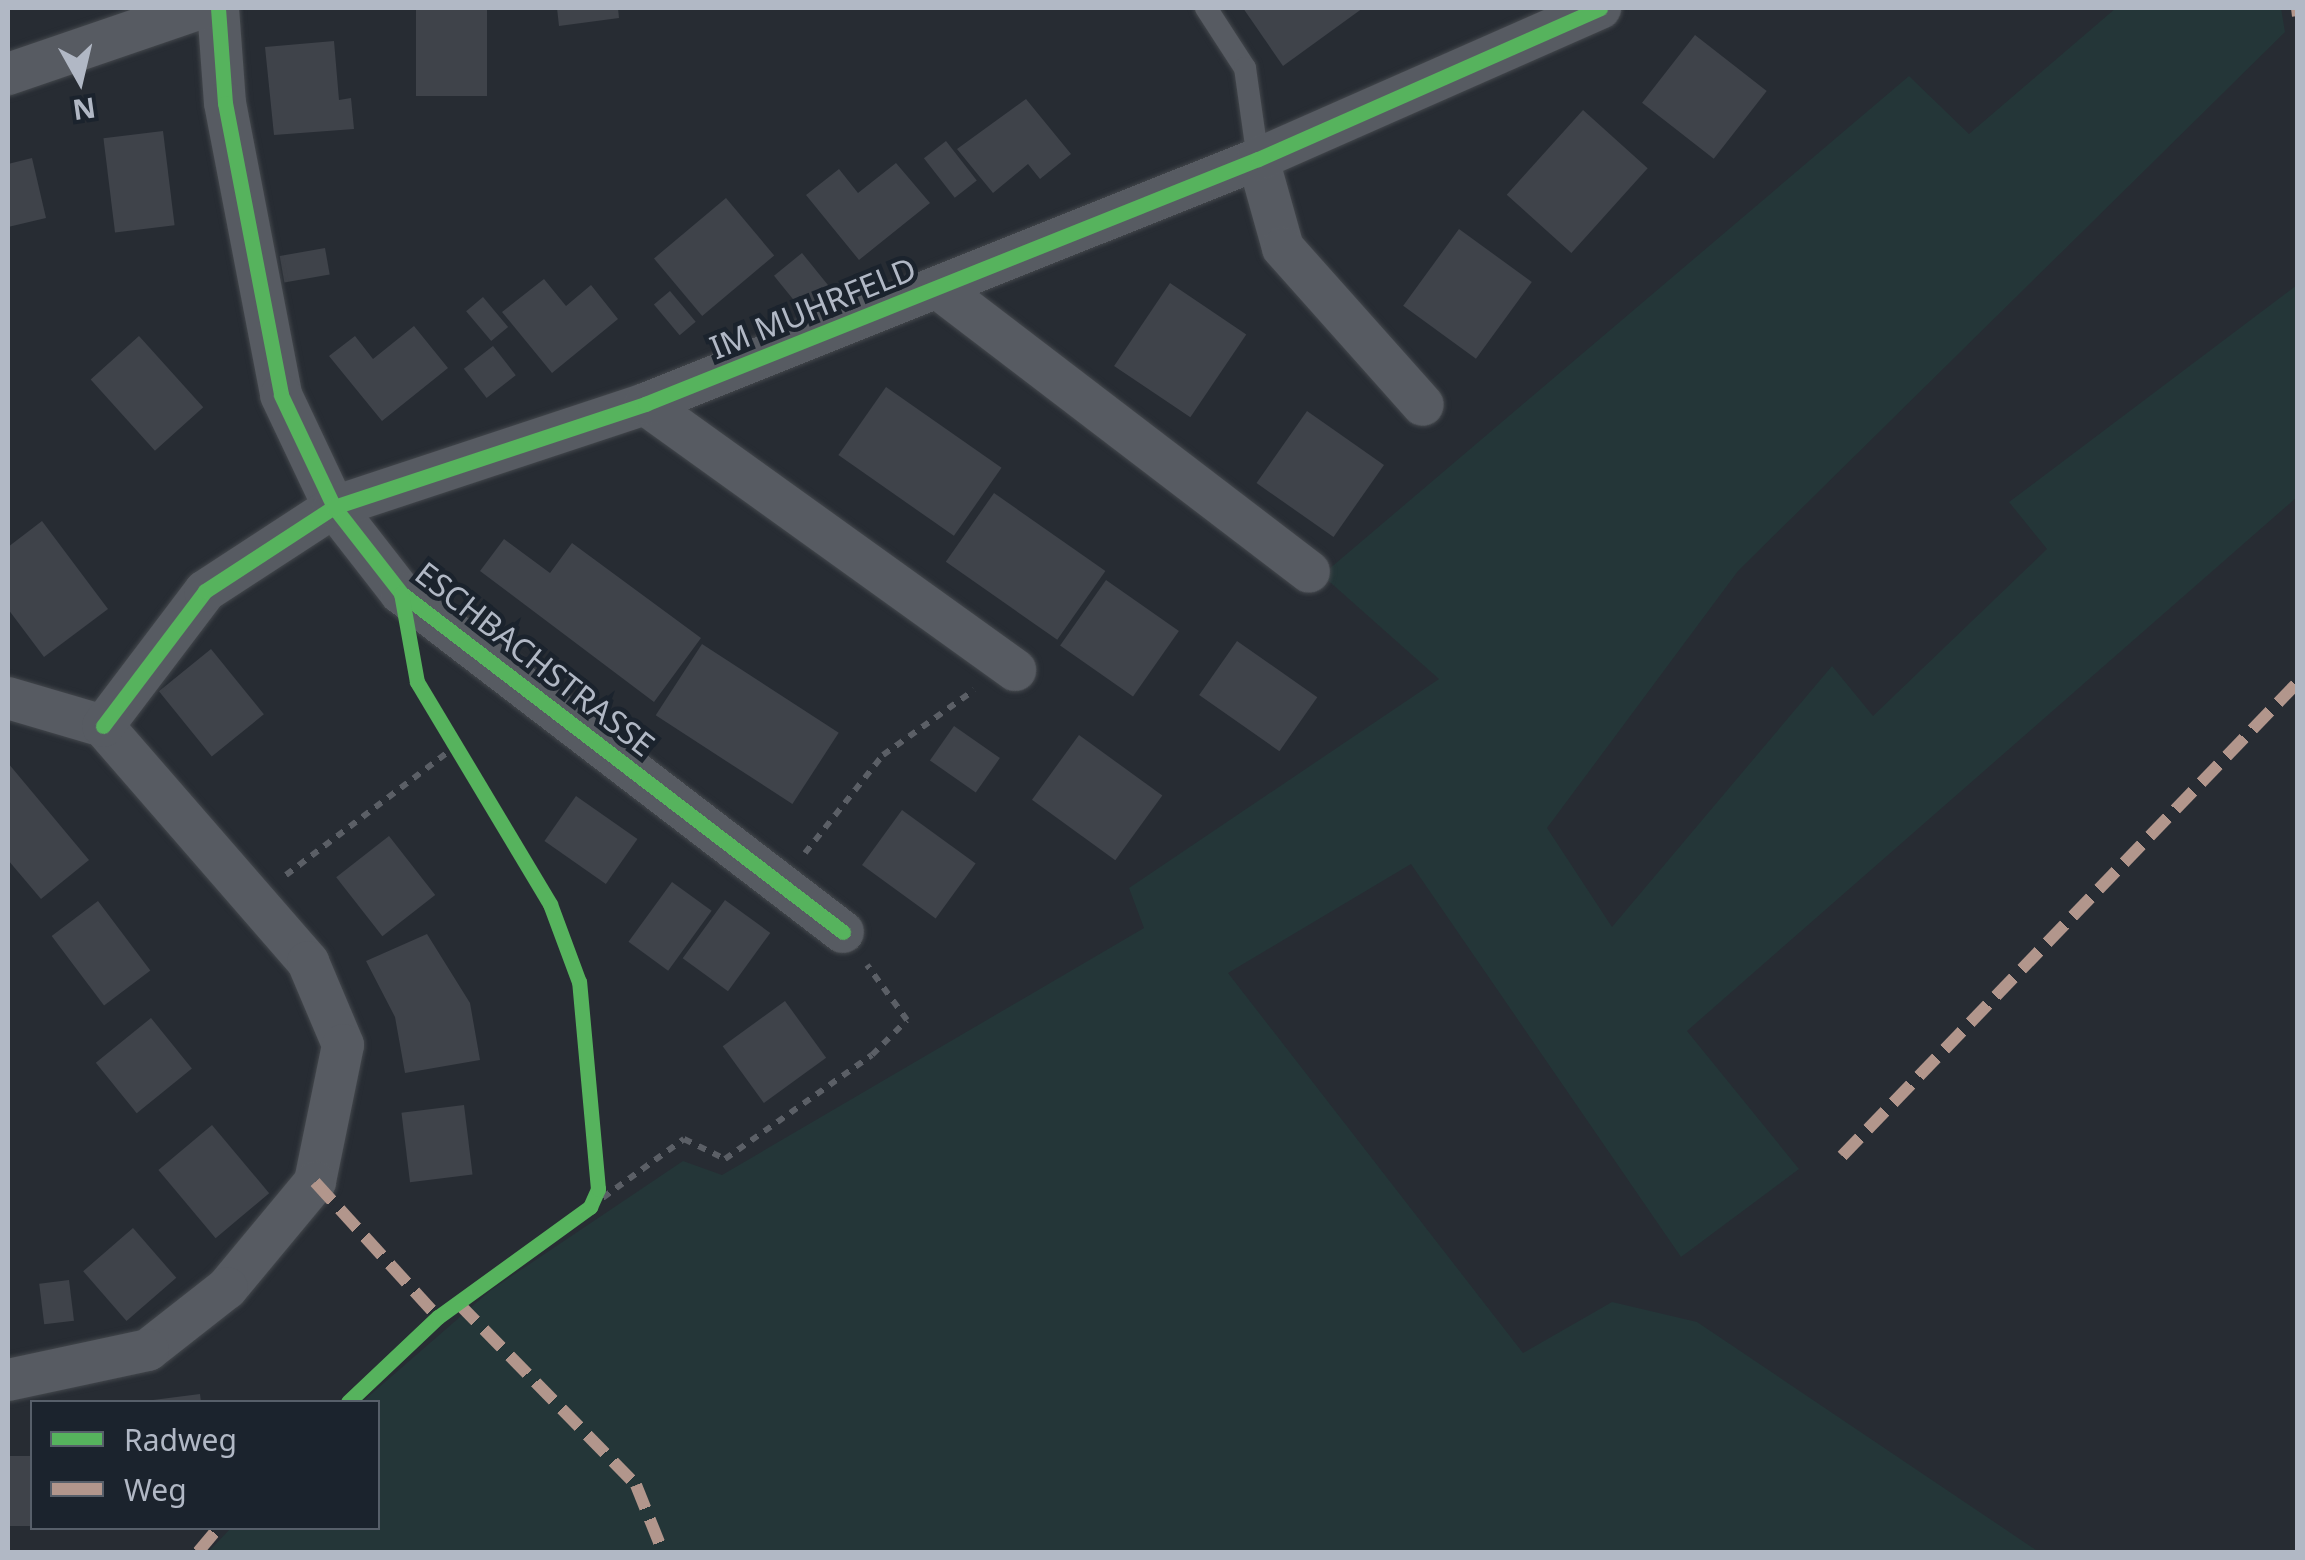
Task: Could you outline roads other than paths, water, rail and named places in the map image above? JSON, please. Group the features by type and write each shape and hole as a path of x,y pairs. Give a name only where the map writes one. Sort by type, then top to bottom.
{"street":[{"path":"8,74 200,8"},
{"name":"ESCHBACHSTRASSE","path":"218,8 224,103 281,395 334,507 401,593 843,932"},
{"name":"IM MUHRFELD","path":"104,726 205,591 334,507 646,404 1258,159 1600,8"},
{"path":"1258,159 1283,248 1423,404"},
{"name":"IM MUHRFELD","path":"938,288 1309,572"},
{"path":"646,404 1015,670"},
{"path":"8,698 104,726 256,897 308,962 342,1045 315,1182 227,1288 148,1350 8,1380"}],"lane":[{"path":"1206,8 1245,68 1258,159"}]}
